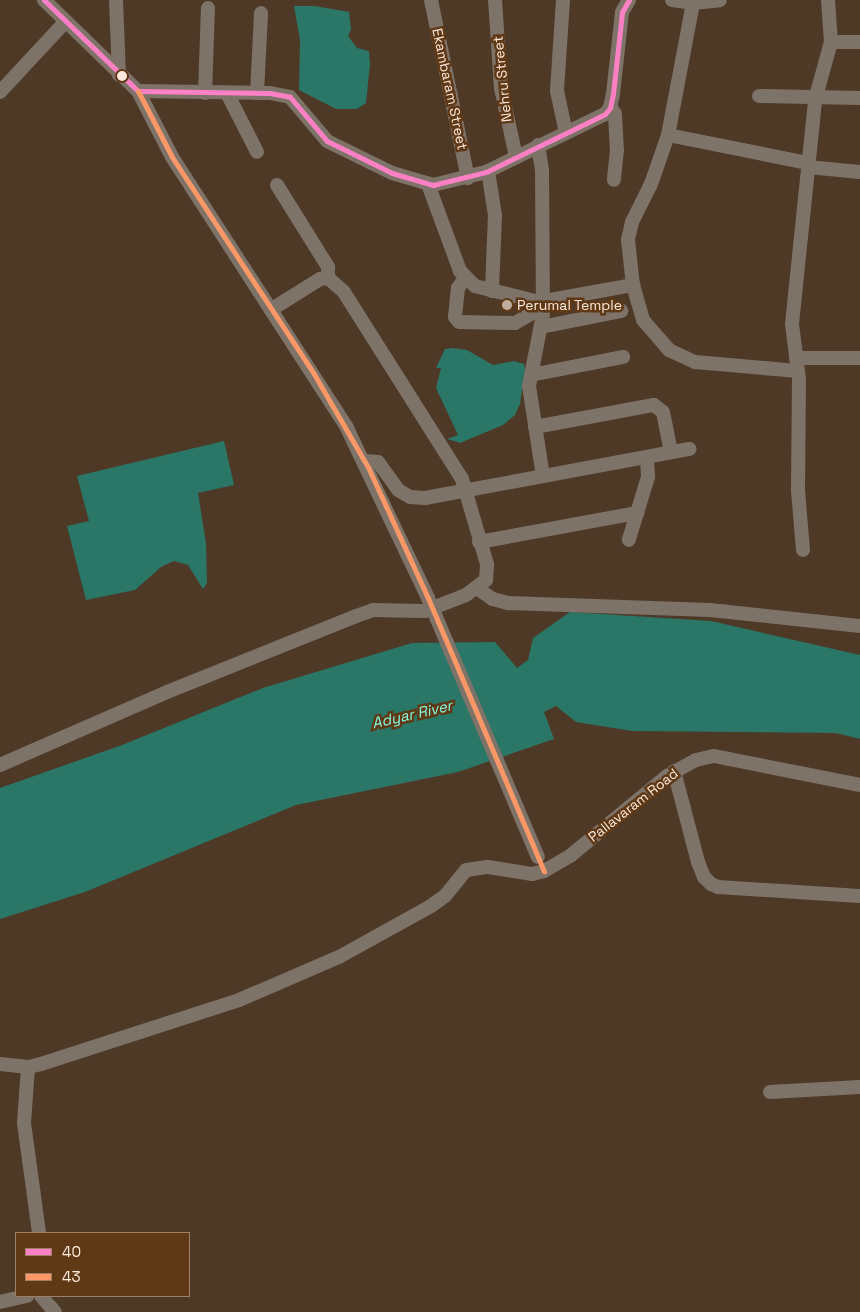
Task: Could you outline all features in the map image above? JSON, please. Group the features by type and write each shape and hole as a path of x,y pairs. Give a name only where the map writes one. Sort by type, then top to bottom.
{"street":[{"path":"0,1064 28,1067 239,1000 340,957 431,906 445,896 466,870 488,868 532,874 544,871 428,598 365,461 272,309 172,156 138,91 44,0"},
{"path":"116,0 120,75"},
{"name":"Ekambaram Street","path":"431,0 468,178"},
{"name":"Nehru Street","path":"495,0 501,88 516,157"},
{"path":"563,0 557,91 566,133"},
{"path":"138,91 257,93 290,97 327,141 392,173 428,184 468,178 488,171 604,114 610,106 622,12 629,0"},
{"path":"672,0 693,3 720,0"},
{"path":"804,550 798,491 797,365 792,324 816,96 832,42 828,0"},
{"path":"693,3 668,135 651,184 632,222 628,240 633,285 643,320 669,350 695,362 797,365 860,358"},
{"path":"205,93 208,8"},
{"path":"257,93 261,13"},
{"path":"0,92 65,22"},
{"path":"832,42 860,42"},
{"path":"226,93 257,152"},
{"path":"759,96 860,98"},
{"path":"610,106 615,114 617,150 614,180"},
{"path":"668,135 808,165 860,172"},
{"path":"538,145 542,169 539,301 542,327 531,375 529,398 544,476"},
{"path":"488,171 495,215 492,291"},
{"path":"428,184 465,278 475,286 539,301 633,285"},
{"path":"277,185 328,267 328,278"},
{"path":"0,765 166,692 356,616 373,610 425,611 477,588 488,572 467,490 343,291 328,278 320,279 272,309"},
{"path":"465,278 458,288 455,317 458,322 515,323 532,313 539,301"},
{"path":"542,327 621,311"},
{"path":"531,375 623,357"},
{"path":"535,427 654,405 663,412 671,452"},
{"path":"365,461 378,462 398,490 410,498 467,490 690,449"},
{"path":"629,540 648,477 647,457"},
{"path":"479,542 638,513"},
{"path":"477,588 493,599 508,602 702,609 860,626"},
{"name":"Pallavaram Road","path":"544,871 570,856 674,771 696,760 714,756 860,785"},
{"path":"674,771 698,862 704,877 711,884 718,888 860,896"},
{"path":"28,1067 24,1123 39,1232"},
{"path":"770,1092 860,1087"},
{"path":"0,1302 22,1297"},
{"path":"42,1297 55,1312"}],"water":[{"path":"294,6 315,6 349,12 351,29 348,36 357,48 369,51 370,64 366,103 357,109 336,109 299,90 300,40"},
{"path":"445,349 467,350 493,365 514,361 524,364 525,369 520,404 515,415 503,425 460,443 447,439 458,435 436,388 441,368 436,368"},
{"path":"224,441 234,485 198,493 206,543 207,583 203,589 188,565 174,561 161,567 135,590 86,600 67,526 89,521 77,476"},
{"name":"Adyar River","path":"570,612 711,621 860,655 860,739 836,733 632,731 576,722 556,706 544,712 554,739 458,772 296,805 85,892 0,919 0,788 122,745 263,688 412,643 495,642 517,668 528,660 533,638"}],"transit line":[{"name":"40","path":"44,0 138,91 270,93 290,97 327,141 392,173 433,185 486,172 605,114 610,108 613,94 622,12 629,0"},
{"name":"43","path":"138,91 172,157 314,374 368,467 428,598 544,871"}],"place":[{"name":"Perumal Temple","path":"507,305"}]}
